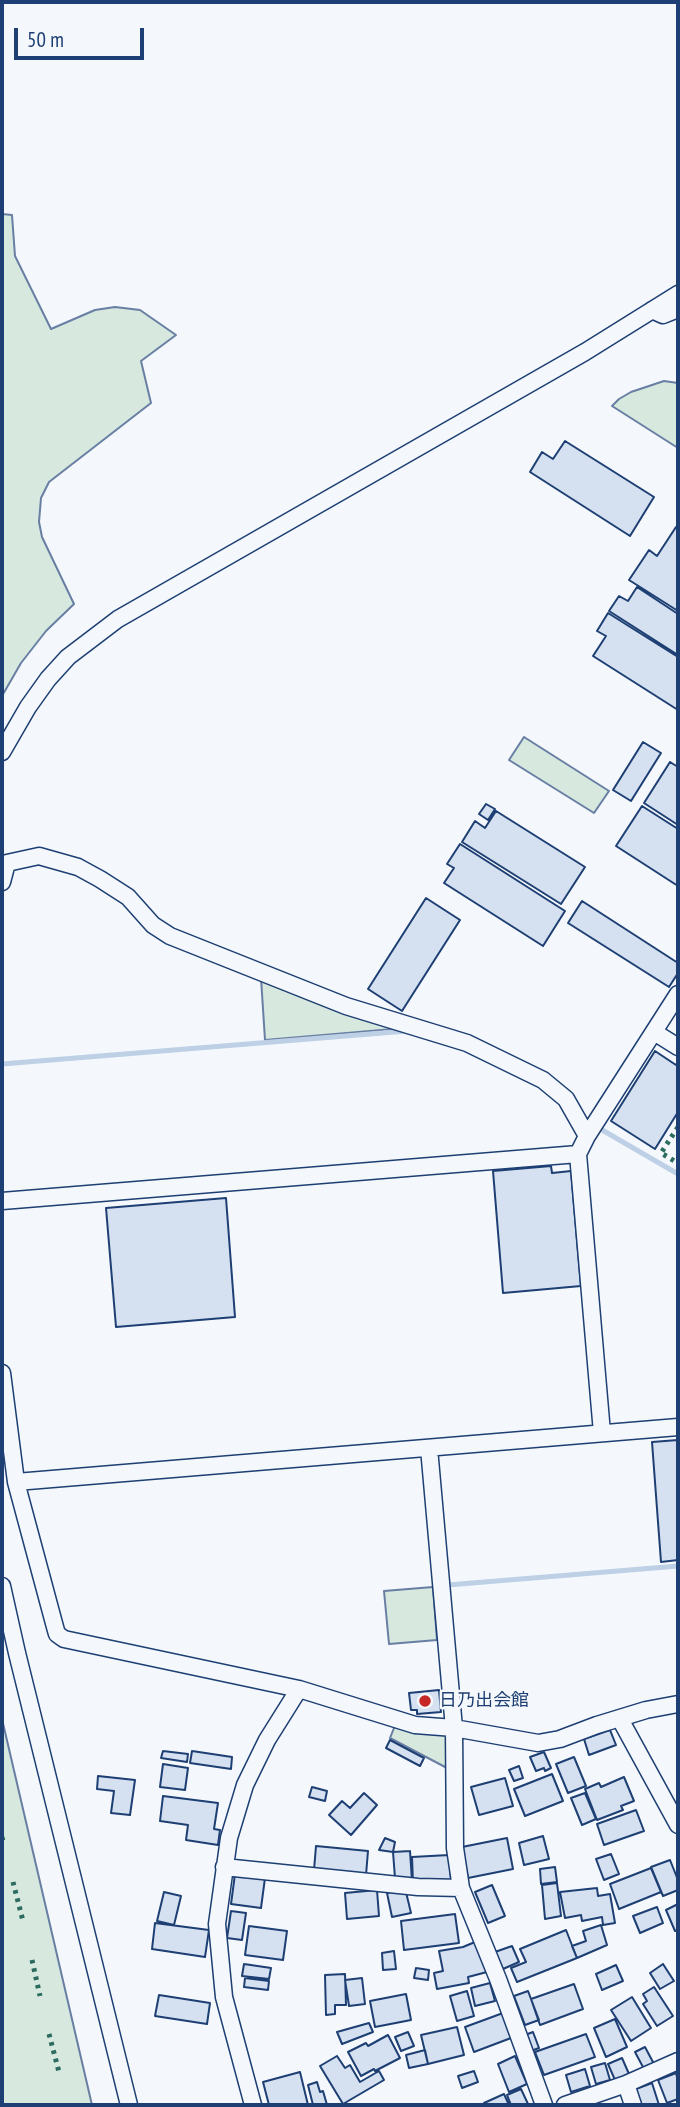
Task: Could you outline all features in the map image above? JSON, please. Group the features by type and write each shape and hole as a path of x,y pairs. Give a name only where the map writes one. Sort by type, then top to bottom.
{"street":[{"path":"2,752 48,679 68,657 118,618 585,352 678,294"},
{"path":"652,310 663,315 678,309"},
{"path":"2,882 6,863 39,856 78,867 128,897 153,925 170,936 346,1006 467,1043 543,1080 566,1099 587,1136"},
{"path":"602,1433 578,1154 678,994"},
{"path":"654,1032 678,1047"},
{"path":"2,1201 578,1154"},
{"path":"2,1373 16,1482 57,1634 64,1639 299,1689 415,1725 454,1728 538,1743 560,1740 665,1705 678,1704"},
{"path":"16,1482 678,1427"},
{"path":"429,1448 454,1728 455,1848 461,1888 544,2105"},
{"path":"2,1586 129,2105"},
{"path":"253,2105 225,1997 217,1924 229,1838 244,1785 267,1740 299,1689"},
{"path":"620,1719 678,1825"},
{"path":"224,1867 418,1887 461,1888"},
{"path":"565,2105 626,2084 678,2061"},
{"path":"626,2084 633,2105"}],"shaded area":[{"path":"2,214 12,215 15,256 51,329 95,310 115,307 140,310 176,335 141,361 151,403 49,482 41,498 39,522 42,537 74,604 46,631 21,663 2,696"},
{"path":"664,381 678,383 678,448 612,406 631,392"},
{"path":"524,737 609,791 594,813 509,760"},
{"path":"261,978 405,1028 265,1040"},
{"path":"433,1587 437,1640 389,1644 384,1591"},
{"path":"2,1719 92,2105 2,2105"},
{"path":"396,1723 447,1733 447,1768 390,1738"}],"building":[{"path":"565,441 654,497 630,536 530,472 542,452 553,459"},
{"path":"676,527 678,611 629,580 649,550 657,556"},
{"path":"637,587 678,614 678,655 609,611 619,596 628,601"},
{"path":"608,613 678,657 678,710 593,656 606,636 597,631"},
{"path":"643,742 661,753 631,801 613,790"},
{"path":"670,762 678,767 678,825 644,803"},
{"path":"486,804 495,809 488,820 479,814"},
{"path":"642,806 678,829 678,886 616,846"},
{"path":"496,811 585,867 561,904 462,842 475,821 485,828"},
{"path":"460,844 565,911 543,946 444,883 454,868 447,864"},
{"path":"426,898 460,920 402,1011 368,989"},
{"path":"582,901 678,963 678,973 669,987 568,923"},
{"path":"655,1051 676,1065 678,1062 678,1112 655,1149 611,1121"},
{"path":"551,1166 552,1173 571,1171 581,1286 503,1293 493,1171"},
{"path":"226,1198 235,1317 116,1327 106,1208"},
{"path":"678,1440 678,1560 661,1562 652,1442"},
{"name":"日乃出会館","path":"439,1690 441,1712 417,1714 417,1710 411,1710 409,1693"},
{"path":"610,1730 616,1745 589,1755 584,1739"},
{"path":"390,1740 424,1758 420,1766 386,1748"},
{"path":"163,1751 188,1754 187,1762 161,1758"},
{"path":"192,1751 232,1757 231,1769 190,1763"},
{"path":"544,1752 551,1768 536,1771 530,1757"},
{"path":"574,1757 586,1786 568,1793 556,1764"},
{"path":"163,1764 188,1768 185,1790 160,1787"},
{"path":"519,1766 523,1778 514,1781 509,1770"},
{"path":"552,1774 563,1801 525,1816 514,1789"},
{"path":"98,1776 135,1780 130,1815 111,1813 114,1791 97,1789"},
{"path":"624,1777 634,1801 621,1806 623,1810 597,1820 585,1789 599,1783 601,1787"},
{"path":"505,1778 513,1806 479,1815 471,1787"},
{"path":"312,1787 327,1791 325,1801 309,1797"},
{"path":"364,1793 377,1805 351,1835 329,1815 342,1801 350,1808"},
{"path":"585,1793 596,1819 582,1825 571,1798"},
{"path":"163,1796 218,1803 214,1829 220,1830 218,1845 186,1840 188,1825 160,1821"},
{"path":"636,1810 644,1831 604,1845 597,1824"},
{"path":"543,1836 549,1859 524,1865 519,1843"},
{"path":"385,1838 395,1842 393,1852 379,1850"},
{"path":"507,1838 513,1869 468,1878 462,1847"},
{"path":"316,1846 368,1851 366,1875 314,1870"},
{"path":"410,1851 412,1881 395,1878 393,1852"},
{"path":"611,1854 619,1874 604,1880 596,1859"},
{"path":"449,1855 451,1880 413,1883 412,1857"},
{"path":"670,1860 678,1880 678,1890 663,1896 651,1867"},
{"path":"555,1867 557,1882 541,1884 540,1869"},
{"path":"651,1868 661,1892 619,1909 610,1884"},
{"path":"235,1874 265,1878 261,1908 231,1904"},
{"path":"557,1883 561,1916 545,1919 542,1885"},
{"path":"492,1885 505,1916 488,1923 475,1892"},
{"path":"405,1888 411,1913 392,1917 387,1893"},
{"path":"597,1888 598,1896 610,1894 615,1923 603,1925 602,1917 582,1921 581,1915 565,1918 560,1892"},
{"path":"377,1890 379,1916 347,1919 345,1893"},
{"path":"164,1892 181,1896 174,1925 157,1921"},
{"path":"678,1904 678,1930 675,1931 666,1910"},
{"path":"657,1907 663,1923 640,1933 633,1916"},
{"path":"231,1911 246,1913 242,1940 227,1938"},
{"path":"455,1914 459,1943 404,1950 401,1921"},
{"path":"155,1923 209,1930 205,1957 152,1949"},
{"path":"601,1925 607,1945 577,1958 572,1946 586,1941 583,1931"},
{"path":"249,1926 287,1931 283,1960 245,1955"},
{"path":"566,1930 577,1958 517,1982 511,1968 526,1962 520,1949"},
{"path":"475,1942 487,1972 468,1977 469,1983 437,1989 434,1973 443,1971 439,1951"},
{"path":"512,1946 519,1962 503,1969 495,1952"},
{"path":"394,1951 396,1969 383,1970 382,1953"},
{"path":"244,1964 271,1968 269,1979 242,1976"},
{"path":"663,1964 674,1981 660,1989 650,1973"},
{"path":"616,1965 623,1981 602,1990 596,1974"},
{"path":"416,1968 429,1970 428,1980 414,1978"},
{"path":"345,1974 346,2005 335,2005 335,2014 326,2015 325,1975"},
{"path":"245,1978 269,1981 268,1990 244,1987"},
{"path":"362,1978 365,2004 349,2006 345,1980"},
{"path":"490,1983 495,2001 475,2006 471,1988"},
{"path":"574,1984 583,2009 540,2025 531,1999"},
{"path":"654,1987 673,2016 657,2026 643,2004 647,2001 643,1994"},
{"path":"467,1991 474,2016 457,2021 450,1996"},
{"path":"528,1991 539,2020 525,2025 514,1996"},
{"path":"406,1994 411,2020 375,2027 370,2001"},
{"path":"159,1995 210,2003 207,2024 155,2016"},
{"path":"632,1997 651,2028 631,2041 611,2010"},
{"path":"503,2013 511,2038 474,2052 465,2027"},
{"path":"615,2019 627,2047 606,2057 594,2028"},
{"path":"369,2023 373,2032 342,2044 337,2032"},
{"path":"457,2027 464,2055 428,2064 421,2035"},
{"path":"408,2032 414,2046 401,2051 395,2037"},
{"path":"533,2032 539,2048 531,2051 525,2035"},
{"path":"586,2034 595,2057 544,2075 535,2052"},
{"path":"388,2035 400,2058 361,2076 348,2052 366,2043 368,2046"},
{"path":"645,2047 654,2064 644,2069 635,2052"},
{"path":"425,2050 428,2064 409,2068 406,2055"},
{"path":"337,2056 345,2068 350,2065 360,2082 379,2071 384,2080 343,2104 320,2066"},
{"path":"515,2056 527,2084 509,2092 498,2064"},
{"path":"622,2058 629,2074 615,2080 608,2064"},
{"path":"605,2063 610,2080 596,2084 591,2067"},
{"path":"585,2069 590,2086 571,2092 566,2075"},
{"path":"474,2071 478,2082 462,2088 458,2076"},
{"path":"300,2072 308,2105 269,2105 263,2082"},
{"path":"676,2073 678,2099 667,2103 658,2080"},
{"path":"317,2082 327,2105 313,2105 308,2085"},
{"path":"652,2083 659,2105 641,2105 636,2089"},
{"path":"521,2089 528,2104 511,2105 507,2095"},
{"path":"504,2094 509,2105 484,2103"}],"waterway":[{"path":"2,1064 407,1031"},
{"path":"597,1127 678,1174"},
{"path":"448,1585 678,1566"}],"hedge":[{"path":"678,1127 661,1153 678,1163"},
{"path":"2,1837 4,1845"},
{"path":"13,1882 23,1921"},
{"path":"32,1960 40,1996"},
{"path":"49,2034 59,2072"}],"place":[{"name":"日乃出会館","path":"425,1701"}]}
